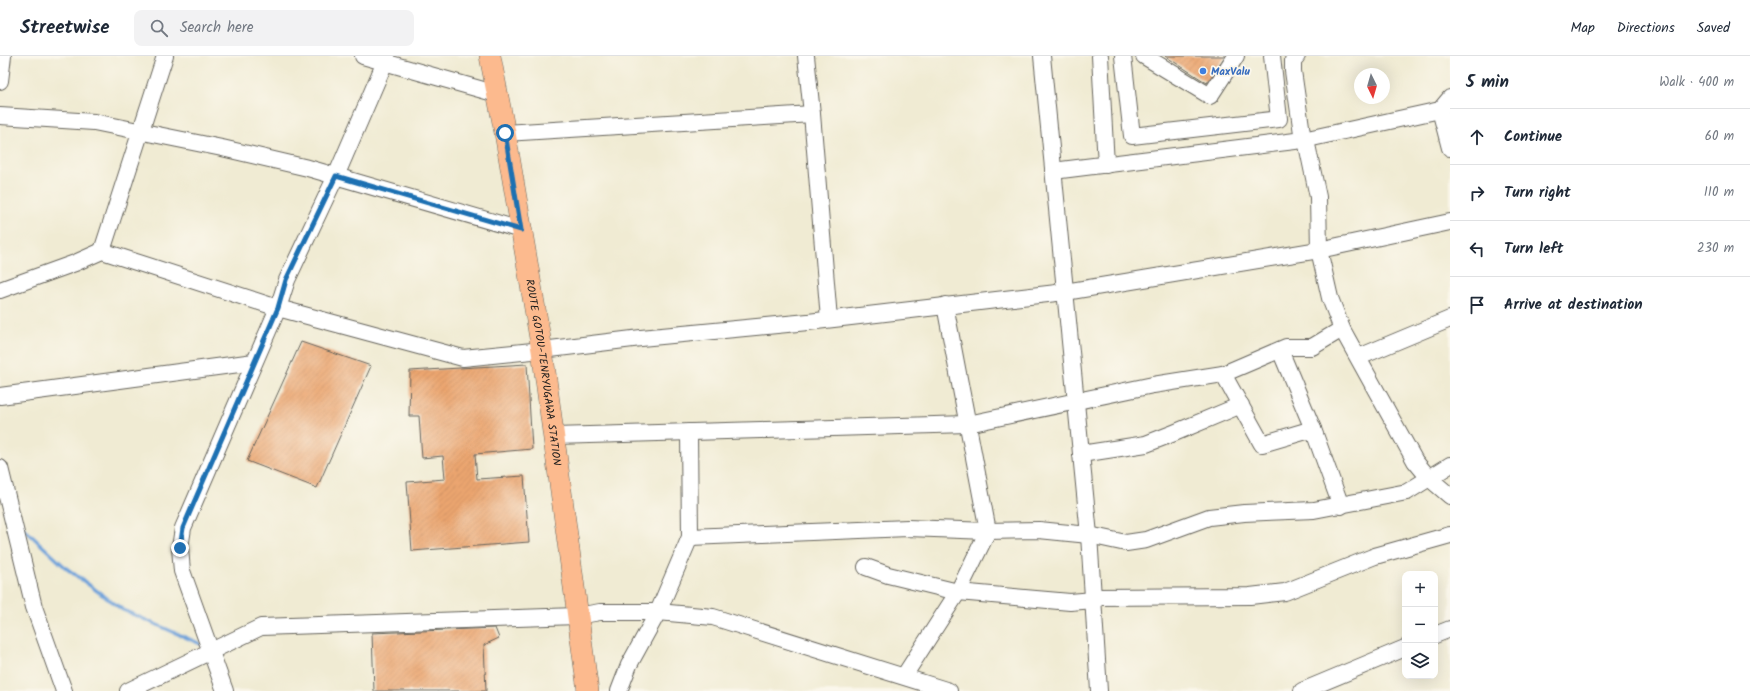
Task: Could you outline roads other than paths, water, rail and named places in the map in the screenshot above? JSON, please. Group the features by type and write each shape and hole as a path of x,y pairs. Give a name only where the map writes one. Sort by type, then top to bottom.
{"main road":[{"name":"ROUTE GOTOU-TENRYUGAWA STATION","path":"490,56 505,133 542,350 555,436 577,616 588,691"}],"street":[{"path":"0,81 3,56"},
{"path":"102,251 165,56"},
{"path":"363,56 386,59 497,94"},
{"path":"806,56 829,320"},
{"path":"1042,56 1089,535 1099,691"},
{"path":"1100,56 1106,165"},
{"path":"1123,56 1132,136 1279,119 1272,56"},
{"path":"1144,56 1210,96 1236,56"},
{"path":"1297,56 1293,60 1292,71 1304,140 1318,197 1319,250 1330,298 1342,329 1359,357 1415,461 1429,478 1450,496"},
{"path":"226,691 210,652 182,572 180,548 183,528 278,308 286,280 336,176 386,59"},
{"path":"1053,171 1304,140 1445,104 1450,148"},
{"path":"505,133 812,114"},
{"path":"0,116 94,122 222,148 336,176 521,230"},
{"path":"1189,130 1191,154"},
{"path":"0,290 74,264 102,251 278,308 463,358 641,338 829,320 945,305 1065,292 1319,250 1450,222"},
{"path":"904,676 958,592 988,531 945,305"},
{"path":"1359,357 1450,319"},
{"path":"555,436 968,424 1075,400 1153,385 1223,374 1286,347 1312,347 1342,329"},
{"path":"1280,350 1313,428 1341,506"},
{"path":"0,396 254,362"},
{"path":"1223,374 1262,444 1313,428"},
{"path":"1081,454 1146,444 1240,405"},
{"path":"619,691 629,665 658,612 690,537 688,432"},
{"path":"690,537 908,528 988,531 1039,530 1089,535 1126,543 1146,540 1208,517 1244,513 1314,510 1341,506 1407,492 1450,465"},
{"path":"0,468 34,607 64,691"},
{"path":"866,567 888,575 958,592 1070,602 1094,598 1250,596 1285,592 1375,556 1450,535"},
{"path":"128,691 261,627 577,616 600,612 658,612 713,617 949,691"},
{"path":"1438,634 1450,629"},
{"path":"1302,691 1402,649"}],"waterway":[{"path":"20,525 66,568 123,610 203,645"}],"place":[{"name":"MaxValu","path":"1203,71"}]}
